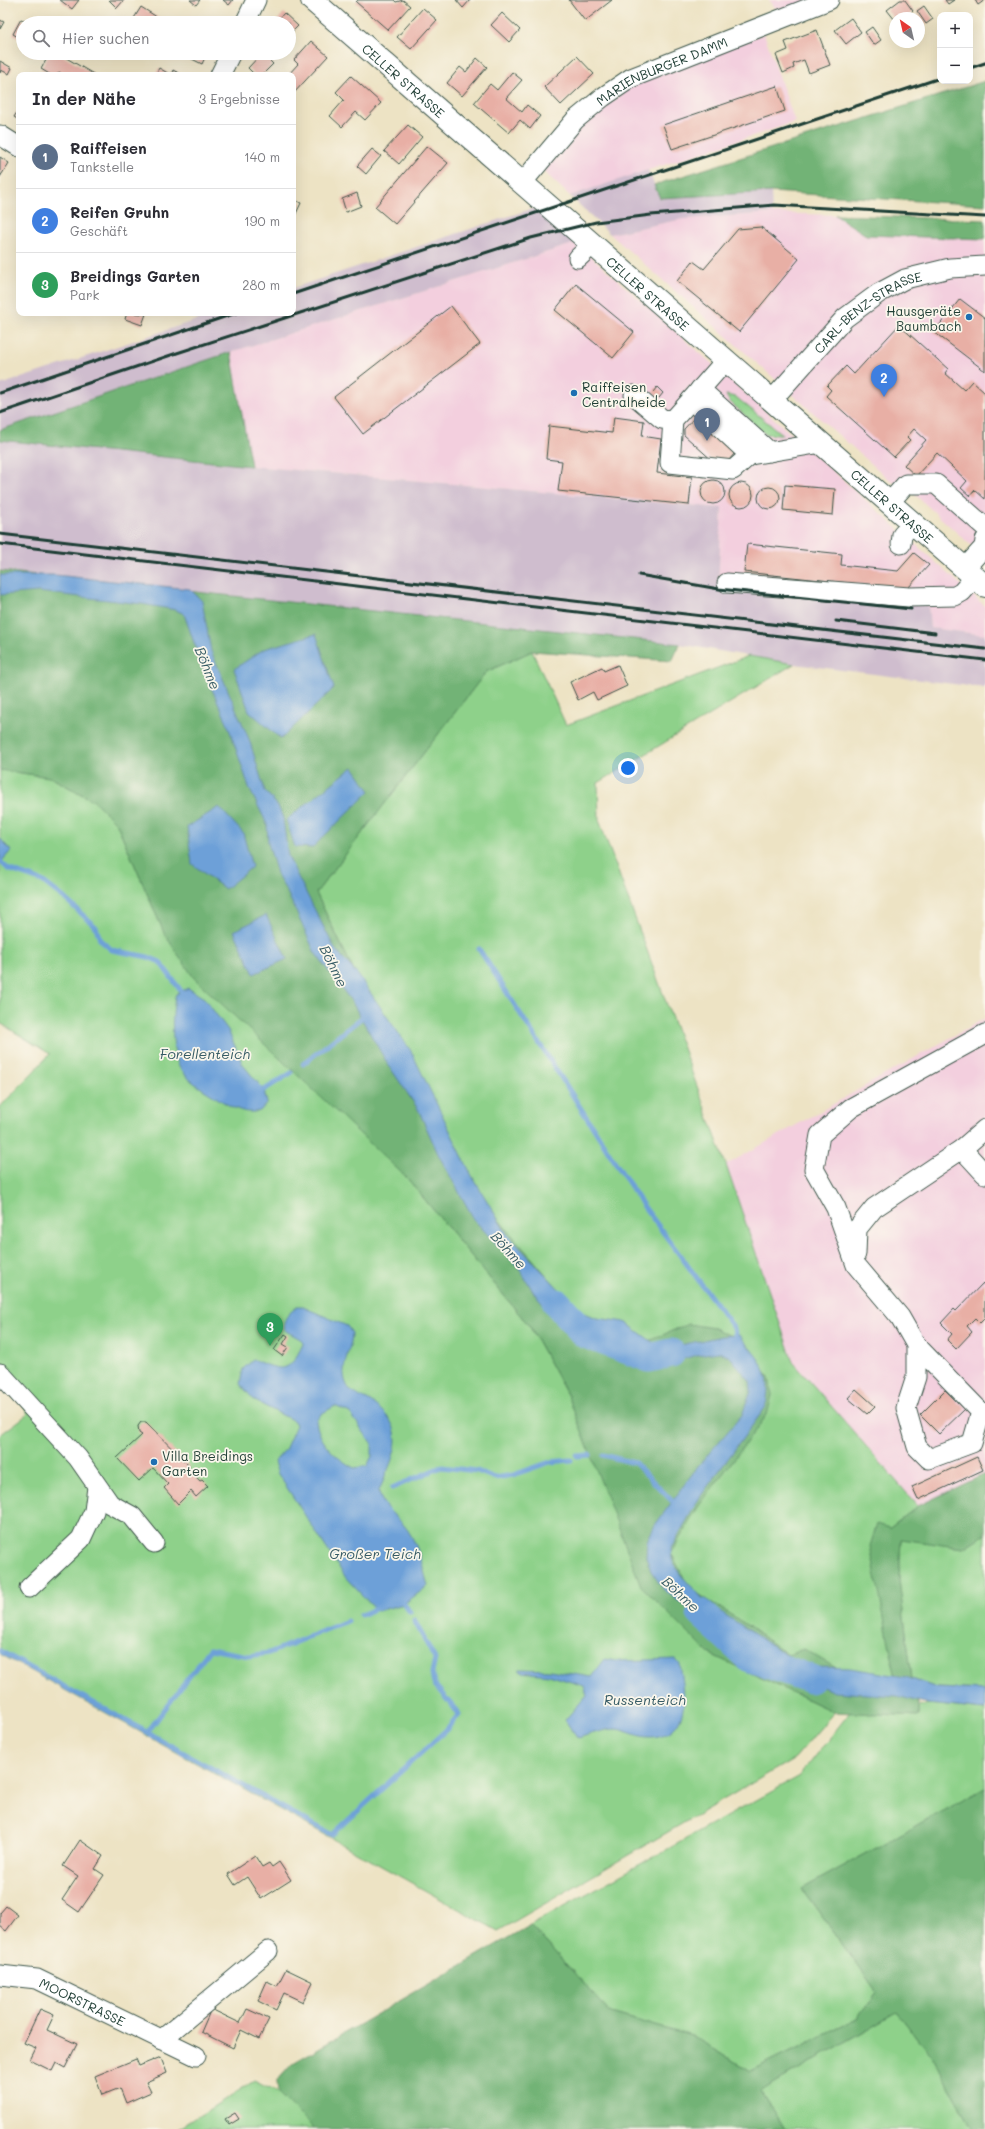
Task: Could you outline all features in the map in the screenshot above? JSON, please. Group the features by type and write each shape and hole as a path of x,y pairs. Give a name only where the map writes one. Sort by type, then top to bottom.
{"main road":[{"name":"CELLER STRASSE","path":"312,0 522,183 585,251 726,360 975,577"}],"street":[{"path":"248,16 256,0"},
{"name":"MARIENBURGER DAMM","path":"522,183 575,120 603,96 631,78 824,1"},
{"path":"222,72 228,60"},
{"path":"0,135 16,145"},
{"name":"CARL-BENZ-STRASSE","path":"772,400 845,318 879,292 905,279 950,268 985,266"},
{"path":"726,360 673,420 670,463 733,470 750,455 822,443"},
{"path":"696,394 770,452"},
{"path":"696,394 750,455"},
{"path":"634,395 662,419 673,420"},
{"path":"890,502 906,484 936,484 985,527"},
{"path":"901,544 902,535 913,523"},
{"path":"727,583 909,597 955,596 962,592 975,577 985,545"},
{"path":"916,1345 916,1377 906,1408 917,1447 928,1459 972,1443 981,1412 916,1345 900,1316 856,1265 836,1208 814,1169 820,1135 851,1108 985,1034"},
{"path":"856,1265 858,1229 874,1208 962,1149 985,1129"},
{"path":"962,1149 985,1174"},
{"path":"0,1373 78,1458 110,1504 132,1516 154,1544"},
{"path":"29,1588 81,1539 94,1511 97,1487"},
{"path":"161,2040 268,1952"},
{"name":"MOORSTRASSE","path":"0,1975 37,1979 196,2056"}],"shaded area":[{"path":"769,0 815,0 780,14"},
{"path":"764,33 795,122 570,196 542,170 580,125 632,85"},
{"path":"648,170 660,198 771,192 772,213 683,219 610,234 570,196"},
{"path":"534,208 576,243 231,352 0,430 0,385 209,316 296,316 296,287"},
{"path":"772,213 835,215 866,235 985,239 985,558 913,493 891,481 610,234 683,219"},
{"path":"576,243 985,606 985,635 930,628 928,607 718,585 722,508 251,466 231,352"},
{"path":"0,440 251,466 722,508 718,585 928,606 930,628 985,635 985,688 794,664 680,644 0,571"},
{"path":"985,1018 985,1474 918,1506 793,1362 726,1165"}],"green space":[{"path":"985,81 985,205 771,192 660,198 654,185"},
{"path":"835,215 985,220 985,239 866,235"},
{"path":"231,352 251,466 0,440 0,430"},
{"path":"726,395 736,397 783,435 765,434 729,401"},
{"path":"0,571 680,644 672,661 532,651 486,672 316,893 363,990 485,1204 592,1328 639,1345 688,1324 714,1328 742,1341 769,1377 772,1395 767,1415 698,1507 671,1553 689,1588 745,1624 788,1655 803,1649 866,1685 897,1684 870,1546 877,1524 890,1528 918,1506 985,1474 985,1534 963,1548 901,1539 899,1580 912,1679 919,1707 919,1716 834,1712 708,1653 641,1586 568,1396 530,1327 407,1178 194,978 165,935 117,824 94,801 50,777 0,770"},
{"path":"532,651 566,725 749,656 794,664 598,783 599,820 726,1165 793,1362 918,1506 890,1528 897,1684 788,1655 745,1624 689,1588 671,1553 698,1507 639,1345 592,1329 485,1204 363,990 316,893 486,672"},
{"path":"0,770 50,777 94,801 117,824 165,935 407,1178 530,1327 708,1653 834,1712 795,1758 498,1931 0,1654 0,1435 28,1414 0,1364 0,1107 50,1054 0,1023"},
{"path":"985,1534 985,1690 937,1688 912,1679 899,1580 901,1538 963,1548"},
{"path":"929,1704 985,1710 985,1788 802,1889 877,1992 857,2019 750,2071 694,2037 611,2013 530,1925 800,1776 850,1712 919,1716 919,1707"},
{"path":"985,1788 985,2129 973,2129 935,2061 897,2012 761,2091 785,2129 314,2129 278,2093 277,2081 293,2063 530,1925 611,2013 694,2037 750,2071 857,2019 877,1992 802,1889"},
{"path":"897,2012 935,2061 973,2129 785,2129 761,2091"},
{"path":"254,2081 278,2093 314,2129 178,2129"}],"water":[{"path":"0,575 55,575 190,589 202,601 211,651 249,739 265,791 278,806 283,818 288,856 298,877 335,949 358,975 411,1051 472,1176 507,1234 580,1311 597,1318 625,1322 662,1349 722,1336 739,1335 759,1360 767,1376 768,1385 765,1408 700,1497 671,1548 672,1560 679,1573 706,1602 792,1659 816,1667 850,1668 906,1677 937,1688 985,1690 985,1710 929,1704 896,1696 834,1692 762,1661 744,1647 724,1636 664,1590 651,1571 646,1557 647,1541 655,1525 698,1466 742,1415 751,1391 750,1381 730,1357 719,1352 697,1355 676,1361 654,1363 641,1358 626,1346 578,1330 548,1309 534,1293 519,1268 475,1221 439,1156 418,1109 387,1063 352,1002 315,953 287,892 278,877 268,843 267,824 250,790 226,720 205,674 184,614 176,610 142,604 38,592 0,595"},
{"path":"316,634 334,688 281,739 249,711 234,669 264,649"},
{"path":"353,767 370,791 312,848 295,847 286,820"},
{"path":"219,807 243,833 252,867 225,889 192,864 187,827"},
{"path":"0,838 11,851 0,863"},
{"path":"266,915 287,959 254,974 234,931"},
{"name":"Forellenteich","path":"188,988 204,998 228,1030 243,1065 264,1090 267,1103 260,1111 243,1111 227,1104 194,1083 183,1072 179,1065 174,1046 173,1012 176,994"},
{"name":"Großer Teich","path":"297,1307 303,1307 347,1326 352,1333 344,1371 346,1383 350,1390 369,1401 382,1411 391,1422 395,1432 396,1443 394,1454 379,1491 380,1496 385,1505 402,1523 412,1537 419,1553 428,1586 404,1604 377,1611 346,1578 278,1474 274,1462 285,1450 296,1425 294,1421 255,1401 240,1384 243,1369 253,1360 278,1368 288,1366 293,1361 303,1344 302,1340 284,1330 284,1322 289,1314","holes":["335,1406 350,1413 372,1444 372,1456 367,1466 354,1468 341,1460 329,1449 318,1429 316,1421 321,1414"]},
{"name":"Russenteich","path":"605,1659 617,1661 675,1659 680,1664 684,1699 683,1710 680,1720 674,1728 665,1734 652,1737 611,1729 577,1738 565,1720 587,1695 584,1686 549,1675 521,1672 519,1669 550,1670 591,1677"}],"building":[{"path":"60,0 79,0 72,9"},
{"path":"109,0 124,0 117,8"},
{"path":"190,0 200,0 196,5"},
{"path":"223,0 233,0 229,5"},
{"path":"358,0 394,0 396,2 403,0 410,6 388,30 356,2"},
{"path":"456,0 470,0 463,8"},
{"path":"569,0 612,0 585,21"},
{"path":"900,0 905,0 913,11 889,12 887,10"},
{"path":"945,0 954,0 948,4"},
{"path":"975,0 985,0 978,5"},
{"path":"924,6 933,19 926,24 925,12 917,11"},
{"path":"141,7 155,16 135,16"},
{"path":"423,8 437,20 411,49 397,37"},
{"path":"502,13 520,30 509,42 491,25"},
{"path":"851,18 861,32 846,44 835,30"},
{"path":"0,20 4,22 0,29"},
{"path":"872,27 881,40 874,45 865,32"},
{"path":"16,28 16,36 13,34"},
{"path":"817,30 830,65 809,73 804,60 793,64 794,68 783,73 776,55 788,50 785,42"},
{"path":"311,41 328,56 296,91 296,72 291,72 298,64 294,60 296,60 296,58"},
{"path":"577,56 594,74 561,105 544,87"},
{"path":"477,58 487,67 462,96 447,83 460,67 466,72"},
{"path":"46,60 70,60 90,72 46,72 41,69"},
{"path":"194,60 204,60 202,64"},
{"path":"255,60 269,60 273,64 265,72 252,72 248,68"},
{"path":"0,61 12,68 9,74 1,70 0,73"},
{"path":"159,68 166,72 157,72"},
{"path":"512,72 522,80 506,98 522,112 527,105 540,116 530,129 520,120 509,133 474,103 490,84 497,90"},
{"path":"351,76 381,103 365,120 356,112 342,127 330,116 344,100 336,92"},
{"path":"777,86 785,111 672,149 663,125"},
{"path":"408,125 422,137 399,164 384,151"},
{"path":"427,146 448,163 395,224 375,207"},
{"path":"372,149 381,156 366,174 357,166"},
{"path":"0,157 9,163 0,177"},
{"path":"357,193 361,206 346,212 342,199"},
{"path":"296,200 301,203 296,214"},
{"path":"761,227 799,259 739,332 677,281 693,261 704,269 738,229"},
{"path":"576,284 634,332 613,358 555,310"},
{"path":"960,299 985,318 985,371 934,332"},
{"path":"451,306 480,344 363,434 334,397"},
{"path":"126,316 145,316 142,325 125,319"},
{"path":"899,325 948,369 945,373 964,390 972,381 985,393 985,499 975,490 970,496 961,488 967,481 937,453 916,476 904,465 926,440 914,429 907,437 910,440 894,457 826,396 831,390 827,386 846,366 854,374"},
{"path":"657,387 663,393 659,398 653,392"},
{"path":"697,415 736,452 728,461 714,462 684,435 684,429"},
{"path":"614,417 644,421 642,436 661,439 657,473 692,477 689,505 558,491 562,461 546,459 549,426 612,433"},
{"path":"713,480 721,484 725,492 721,500 713,504 705,500 701,492 705,484"},
{"path":"741,483 749,487 753,495 749,503 741,507 733,503 729,495 733,487"},
{"path":"785,485 835,489 833,515 783,510"},
{"path":"765,487 773,487 780,494 780,502 773,509 765,509 758,502 758,494"},
{"path":"747,544 842,554 841,565 898,571 914,553 929,565 907,589 744,572"},
{"path":"618,665 627,686 597,700 593,692 578,700 570,682 602,667 604,671"},
{"path":"983,1283 985,1286 985,1318 980,1323 975,1318 967,1326 972,1332 956,1349 947,1340 952,1334 941,1323 954,1309 956,1311"},
{"path":"285,1334 288,1336 283,1344 288,1347 282,1356 274,1350"},
{"path":"856,1389 875,1406 867,1414 848,1398"},
{"path":"945,1390 965,1409 939,1434 920,1415"},
{"name":"Villa Breidings Garten","path":"141,1422 146,1422 190,1467 188,1468 200,1481 202,1480 208,1486 196,1497 191,1491 178,1504 164,1488 168,1484 153,1468 139,1481 117,1458 142,1435 139,1433 138,1426"},
{"path":"977,1457 983,1470 918,1500 912,1487"},
{"path":"80,1840 103,1856 95,1869 104,1875 79,1912 62,1900 78,1876 63,1866"},
{"path":"255,1856 262,1867 269,1863 272,1867 279,1862 291,1880 261,1899 247,1877 235,1885 228,1874"},
{"path":"6,1906 18,1915 6,1931 0,1926 0,1913"},
{"path":"286,1969 313,1982 303,2002 284,1993 276,2010 258,2001 267,1981 277,1986"},
{"path":"40,2009 54,2015 47,2030 77,2044 65,2068 56,2063 52,2071 30,2060 36,2048 24,2043"},
{"path":"211,2009 240,2023 247,2009 269,2019 259,2039 241,2030 233,2048 201,2032"},
{"path":"161,2057 167,2073 146,2082 151,2092 126,2103 120,2088 102,2095 95,2076 136,2059 139,2066"},
{"path":"235,2113 239,2119 229,2125 225,2119"}],"waterway":[{"path":"1,862 8,869 42,881 63,897 96,927 100,940 112,950 148,957 160,962 181,991"},
{"path":"479,949 642,1204 734,1328 736,1341"},
{"path":"303,1064 365,1015"},
{"path":"264,1090 291,1073"},
{"name":"Böhme","path":"557,1303 585,1334 649,1358 671,1353"},
{"path":"577,1456 590,1455"},
{"path":"603,1455 635,1463 676,1505"},
{"path":"392,1488 441,1467 477,1471 495,1478 513,1475 550,1462 571,1460"},
{"path":"404,1604 410,1612"},
{"path":"361,1615 375,1609"},
{"name":"Böhme","path":"701,1613 748,1657 811,1679"},
{"path":"0,1651 332,1835 446,1730 459,1714 434,1684 432,1673 435,1659 414,1620"},
{"path":"149,1730 210,1649 249,1656 269,1653 347,1621"}],"railway":[{"path":"973,67 985,63"},
{"path":"296,293 937,79"},
{"path":"296,314 531,238 596,222 651,215 774,205 985,217"},
{"path":"0,393 227,316"},
{"path":"0,413 291,316"},
{"path":"0,534 985,649"},
{"path":"0,544 985,660"},
{"path":"639,575 719,589 911,609"},
{"path":"836,621 935,633"}],"place":[{"name":"Hausgeräte Baumbach","path":"969,317"},
{"name":"Raiffeisen Centralheide","path":"574,393"},
{"name":"Reifen Gruhn","path":"884,397"},
{"name":"Raiffeisen","path":"707,441"},
{"name":"Breidings Garten","path":"270,1346"},
{"name":"Villa Breidings Garten","path":"154,1462"}]}
